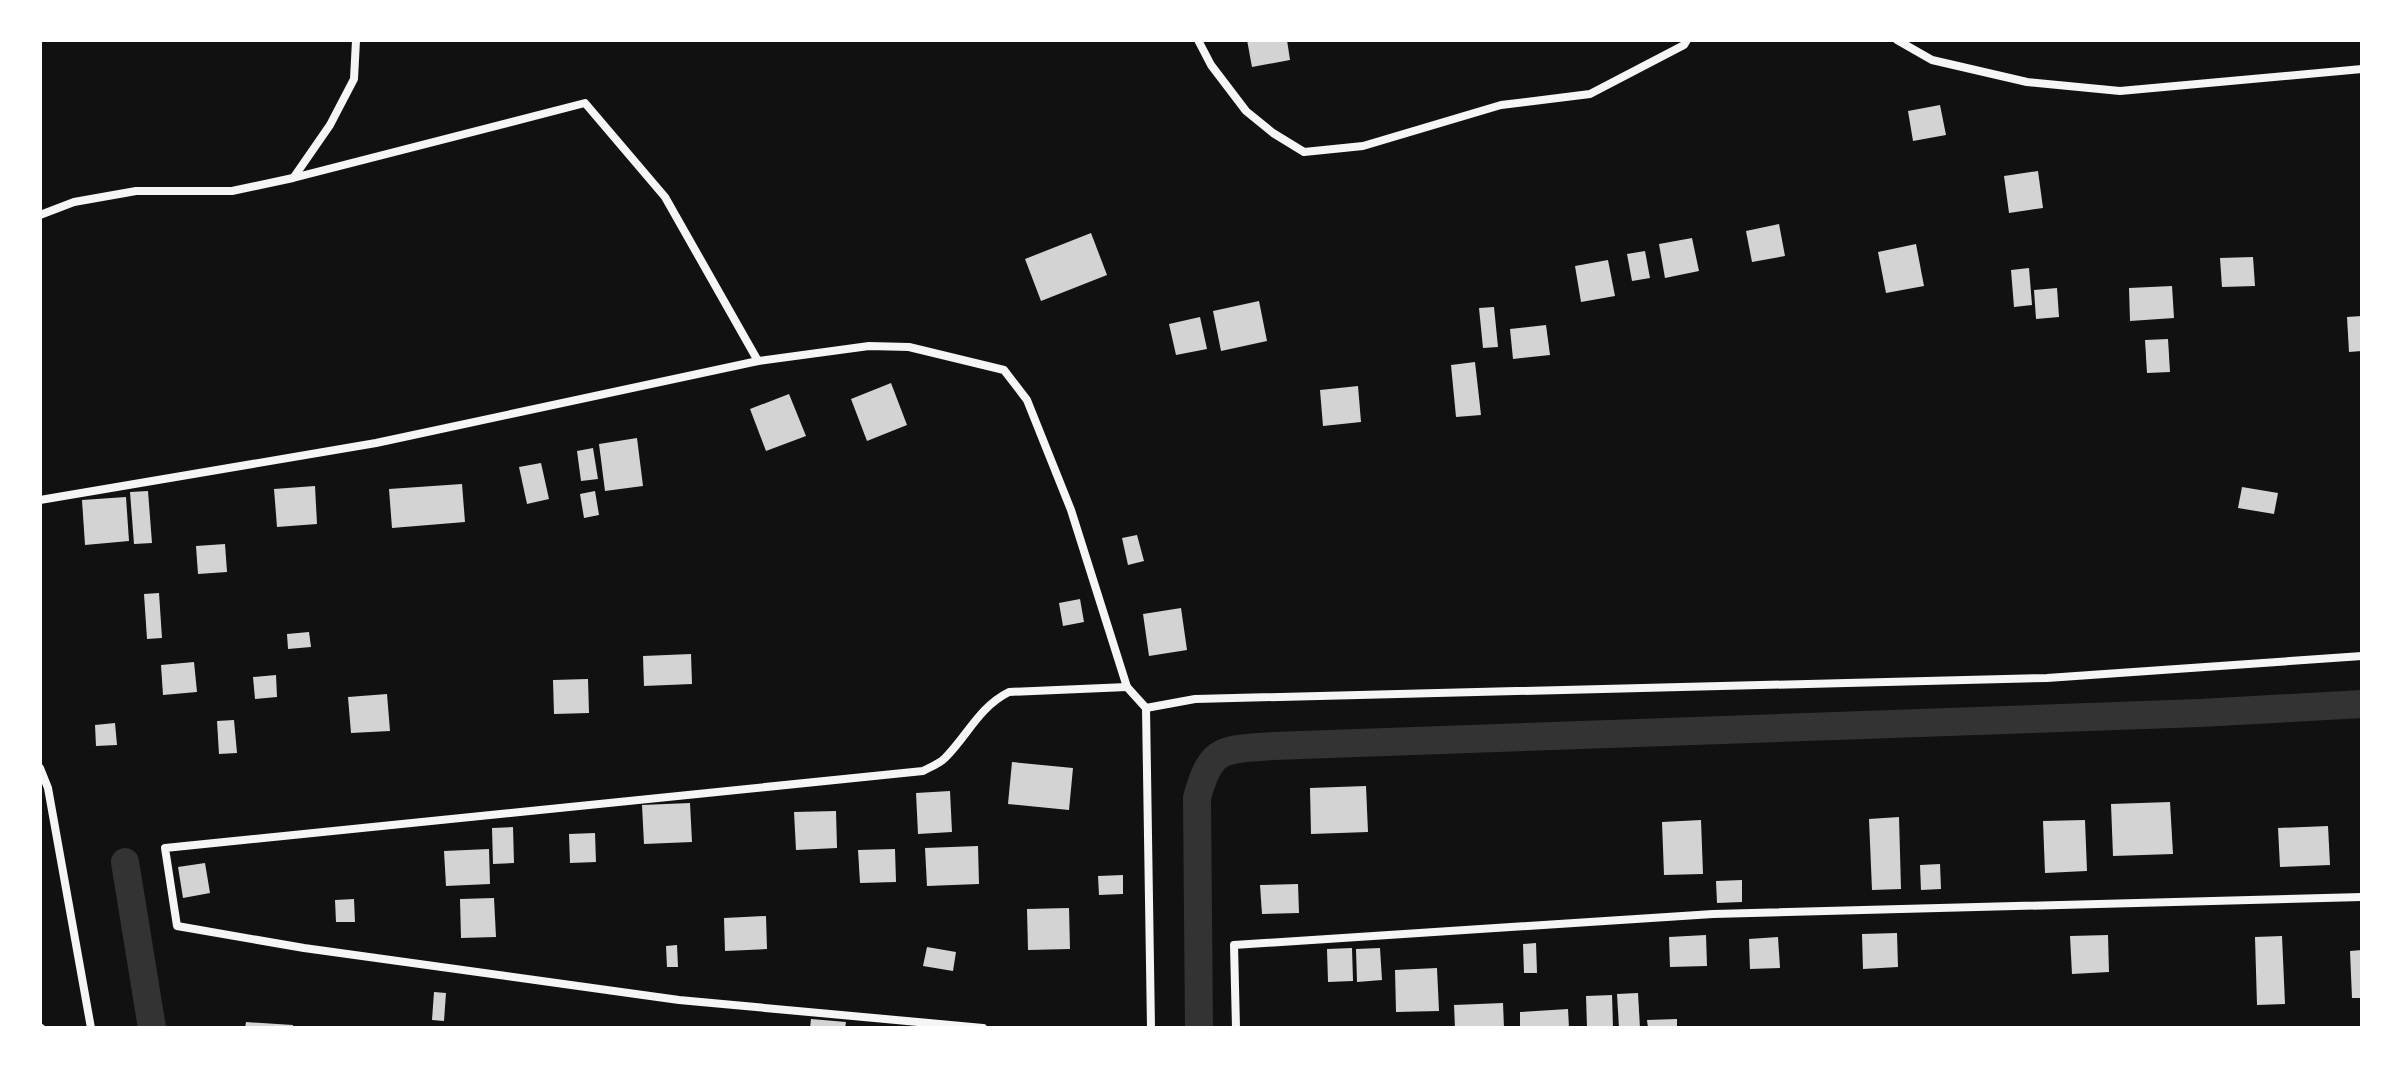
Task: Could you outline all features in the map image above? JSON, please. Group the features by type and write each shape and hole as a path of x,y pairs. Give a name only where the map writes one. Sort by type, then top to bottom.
{"street":[{"path":"293,178 330,125 354,79 356,40"},
{"path":"1198,40 1211,65 1246,111 1304,152 1363,146 1501,105 1590,94 1684,45 1687,40"},
{"path":"1897,40 1932,60 2027,82 2120,91 2362,69"},
{"path":"40,215 74,202 136,191 232,191 585,103 665,197 758,361"},
{"path":"40,500 376,443 758,361 890,345 1004,370 1027,400 1071,510 1127,687 1146,708 1151,1028"},
{"path":"1146,708 1195,699 2047,678 2362,656"},
{"path":"983,1028 679,1000 304,948 177,926 165,848 923,771 943,760 978,715 992,701 1009,692 1127,687"},
{"path":"40,768 48,788 91,1028"},
{"path":"1236,1028 1234,945 1713,914 2362,897"}],"building":[{"path":"1247,40 1287,40 1290,60 1252,67"},
{"path":"1940,105 1946,135 1913,141 1908,111"},
{"path":"2038,171 2043,208 2009,213 2004,176"},
{"path":"1779,224 1785,256 1752,262 1746,231"},
{"path":"1091,233 1107,275 1041,301 1025,259"},
{"path":"1692,238 1699,271 1665,278 1659,244"},
{"path":"1916,244 1924,286 1886,293 1878,252"},
{"path":"1645,251 1650,278 1632,281 1627,254"},
{"path":"2253,257 2255,286 2222,287 2220,258"},
{"path":"1608,260 1615,296 1581,302 1575,266"},
{"path":"2029,268 2032,305 2014,307 2011,270"},
{"path":"2172,286 2174,318 2130,321 2129,288"},
{"path":"2057,288 2059,317 2036,319 2034,290"},
{"path":"1259,301 1267,341 1221,351 1213,311"},
{"path":"1494,307 1498,347 1483,348 1479,308"},
{"path":"2362,316 2362,351 2349,352 2347,317"},
{"path":"1200,317 1207,349 1176,355 1169,324"},
{"path":"1546,325 1550,355 1513,359 1510,329"},
{"path":"2168,339 2170,372 2147,373 2145,340"},
{"path":"1475,362 1481,415 1456,417 1451,365"},
{"path":"891,383 907,425 867,441 851,399"},
{"path":"1358,386 1361,422 1323,426 1320,390"},
{"path":"789,394 806,436 766,451 750,409"},
{"path":"637,438 643,486 605,491 599,444"},
{"path":"593,448 598,479 581,481 577,451"},
{"path":"541,463 549,499 527,504 519,467"},
{"path":"462,484 465,522 392,528 389,489"},
{"path":"315,486 317,524 277,527 274,489"},
{"path":"2242,487 2278,493 2274,514 2238,508"},
{"path":"148,491 152,543 134,544 130,492"},
{"path":"595,491 599,515 584,518 580,494"},
{"path":"126,497 129,541 85,545 82,500"},
{"path":"1137,535 1144,561 1128,565 1122,538"},
{"path":"225,544 227,572 198,574 196,546"},
{"path":"159,593 162,638 147,639 144,594"},
{"path":"1080,599 1084,622 1063,626 1059,603"},
{"path":"1181,608 1187,650 1149,656 1143,614"},
{"path":"309,632 311,647 288,649 287,634"},
{"path":"691,654 692,684 644,686 643,656"},
{"path":"194,662 197,692 163,695 161,665"},
{"path":"276,675 277,697 255,699 253,677"},
{"path":"588,679 589,713 554,714 553,680"},
{"path":"387,694 390,731 351,733 348,697"},
{"path":"234,720 237,753 219,754 217,721"},
{"path":"115,723 117,745 96,746 95,725"},
{"path":"1012,762 1073,768 1069,810 1008,804"},
{"path":"1366,786 1368,832 1311,834 1310,788"},
{"path":"950,791 952,832 918,834 916,793"},
{"path":"2170,802 2173,854 2113,856 2111,804"},
{"path":"690,803 692,842 644,844 642,805"},
{"path":"836,811 837,848 796,850 794,812"},
{"path":"1899,817 1901,889 1872,890 1869,819"},
{"path":"1701,820 1703,874 1664,875 1662,822"},
{"path":"2085,820 2087,871 2045,873 2043,821"},
{"path":"2328,826 2330,865 2280,867 2278,828"},
{"path":"513,827 514,863 493,864 492,828"},
{"path":"595,833 596,862 570,863 569,834"},
{"path":"978,846 979,884 927,886 925,848"},
{"path":"489,849 490,884 446,886 444,851"},
{"path":"895,849 896,882 860,883 858,850"},
{"path":"205,863 210,893 183,898 178,867"},
{"path":"1940,864 1941,889 1921,890 1920,865"},
{"path":"1123,875 1123,894 1099,895 1098,876"},
{"path":"1742,880 1742,902 1717,903 1716,881"},
{"path":"1298,884 1299,913 1262,914 1260,885"},
{"path":"494,898 496,937 461,938 460,899"},
{"path":"354,899 355,922 336,922 335,900"},
{"path":"1069,908 1070,949 1028,950 1027,909"},
{"path":"766,916 767,949 725,951 724,918"},
{"path":"1897,933 1898,967 1863,969 1862,934"},
{"path":"1706,935 1707,966 1670,967 1669,937"},
{"path":"2108,935 2109,972 2072,974 2070,936"},
{"path":"2282,936 2285,1004 2257,1005 2255,937"},
{"path":"1778,937 1780,968 1750,969 1749,939"},
{"path":"1536,943 1537,973 1524,973 1523,944"},
{"path":"677,945 678,967 667,967 666,946"},
{"path":"927,947 956,952 953,971 923,966"},
{"path":"1352,948 1353,981 1328,982 1327,949"},
{"path":"1380,948 1382,980 1357,982 1356,949"},
{"path":"2362,950 2362,998 2352,998 2350,951"},
{"path":"1437,968 1439,1011 1396,1012 1395,970"},
{"path":"434,992 446,993 444,1021 432,1020"},
{"path":"1638,993 1640,1028 1619,1028 1617,994"},
{"path":"1612,995 1613,1027 1587,1027 1586,996"},
{"path":"1503,1003 1504,1028 1455,1028 1454,1005"},
{"path":"1568,1009 1569,1028 1520,1028 1520,1012"},
{"path":"811,1019 846,1022 845,1028 810,1028"},
{"path":"1677,1019 1677,1028 1648,1028 1647,1020"},
{"path":"246,1022 293,1025 293,1028 245,1028"}],"waterway":[{"path":"1199,1028 1197,798 1214,759 1231,750 2200,713 2362,704"},
{"path":"125,862 152,1028"}]}
